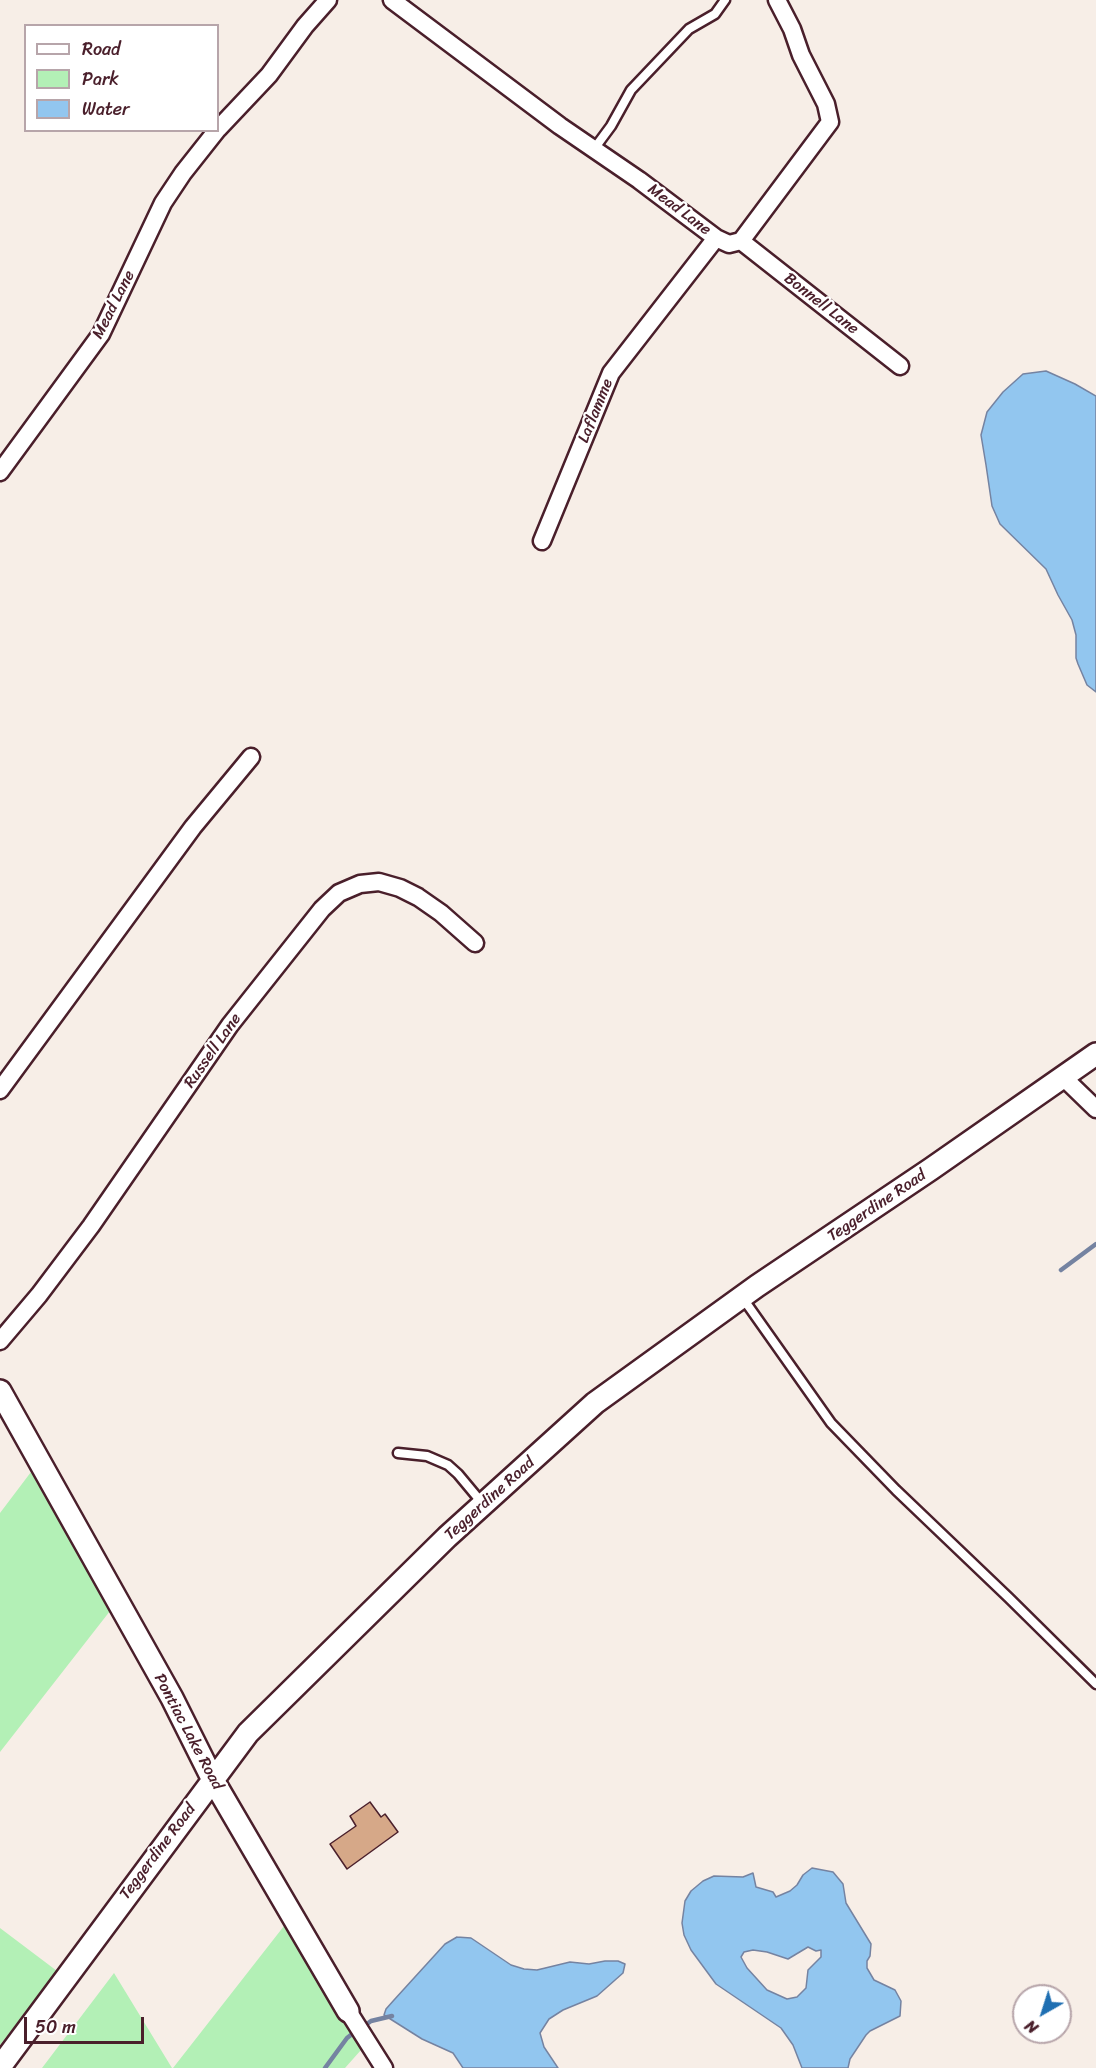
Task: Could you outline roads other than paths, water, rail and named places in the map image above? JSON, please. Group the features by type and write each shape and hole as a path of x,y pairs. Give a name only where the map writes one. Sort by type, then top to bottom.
{"street":[{"name":"Mead Lane","path":"219,128 269,75 328,0"},
{"name":"Mead Lane","path":"392,0 716,238 729,244 741,242"},
{"path":"741,242 830,122 826,104 777,0"},
{"name":"Mead Lane","path":"0,472 101,334 163,203 215,132"},
{"name":"Laflamme","path":"542,541 611,373 716,238"},
{"name":"Bonnell Lane","path":"741,242 900,366"},
{"path":"0,1090 193,828 251,757"},
{"name":"Russell Lane","path":"0,1341 9,1333 91,1226 230,1025 322,909 339,893 360,884 379,882 400,888 441,913 475,943"},
{"name":"Teggerdine Road","path":"0,2067 248,1733 439,1545 595,1403 741,1297 1096,1054"},
{"path":"1063,1077 1096,1109"},
{"name":"Pontiac Lake Road","path":"0,1391 172,1698 213,1780 348,2011 384,2068"}],"lane":[{"path":"594,149 611,126 631,90 689,29 715,14 725,0"},
{"path":"741,1297 831,1423 896,1490 1096,1684"},
{"path":"399,1453 427,1456 448,1465 458,1473 483,1505"}],"water":[{"path":"1046,371 1096,396 1096,692 1087,685 1078,664 1076,635 1072,620 1046,569 1000,524 992,506 981,435 987,412 1003,392 1023,374"},
{"path":"812,1868 833,1872 843,1884 846,1903 871,1944 867,1968 874,1980 895,1990 901,2001 900,2016 866,2035 850,2059 848,2068 802,2068 793,2045 781,2028 716,1984 691,1950 684,1935 682,1923 685,1901 691,1891 703,1881 714,1876 743,1877 753,1873 756,1887 773,1892 776,1897 790,1891","holes":["808,1947 816,1951 821,1950 821,1957 808,1970 806,1988 797,1997 787,1999 767,1990 747,1968 741,1957 744,1952 753,1950 788,1959"]},
{"path":"457,1937 471,1938 511,1965 524,1969 537,1970 570,1962 589,1964 618,1961 625,1964 623,1973 597,1996 563,2010 549,2019 540,2033 544,2047 558,2068 463,2068 453,2053 422,2039 384,2015 386,2009 445,1944"}],"waterway":[{"path":"1061,1270 1096,1244"},
{"path":"363,2027 371,2021 392,2016"},
{"path":"325,2068 347,2038 356,2031"}]}
